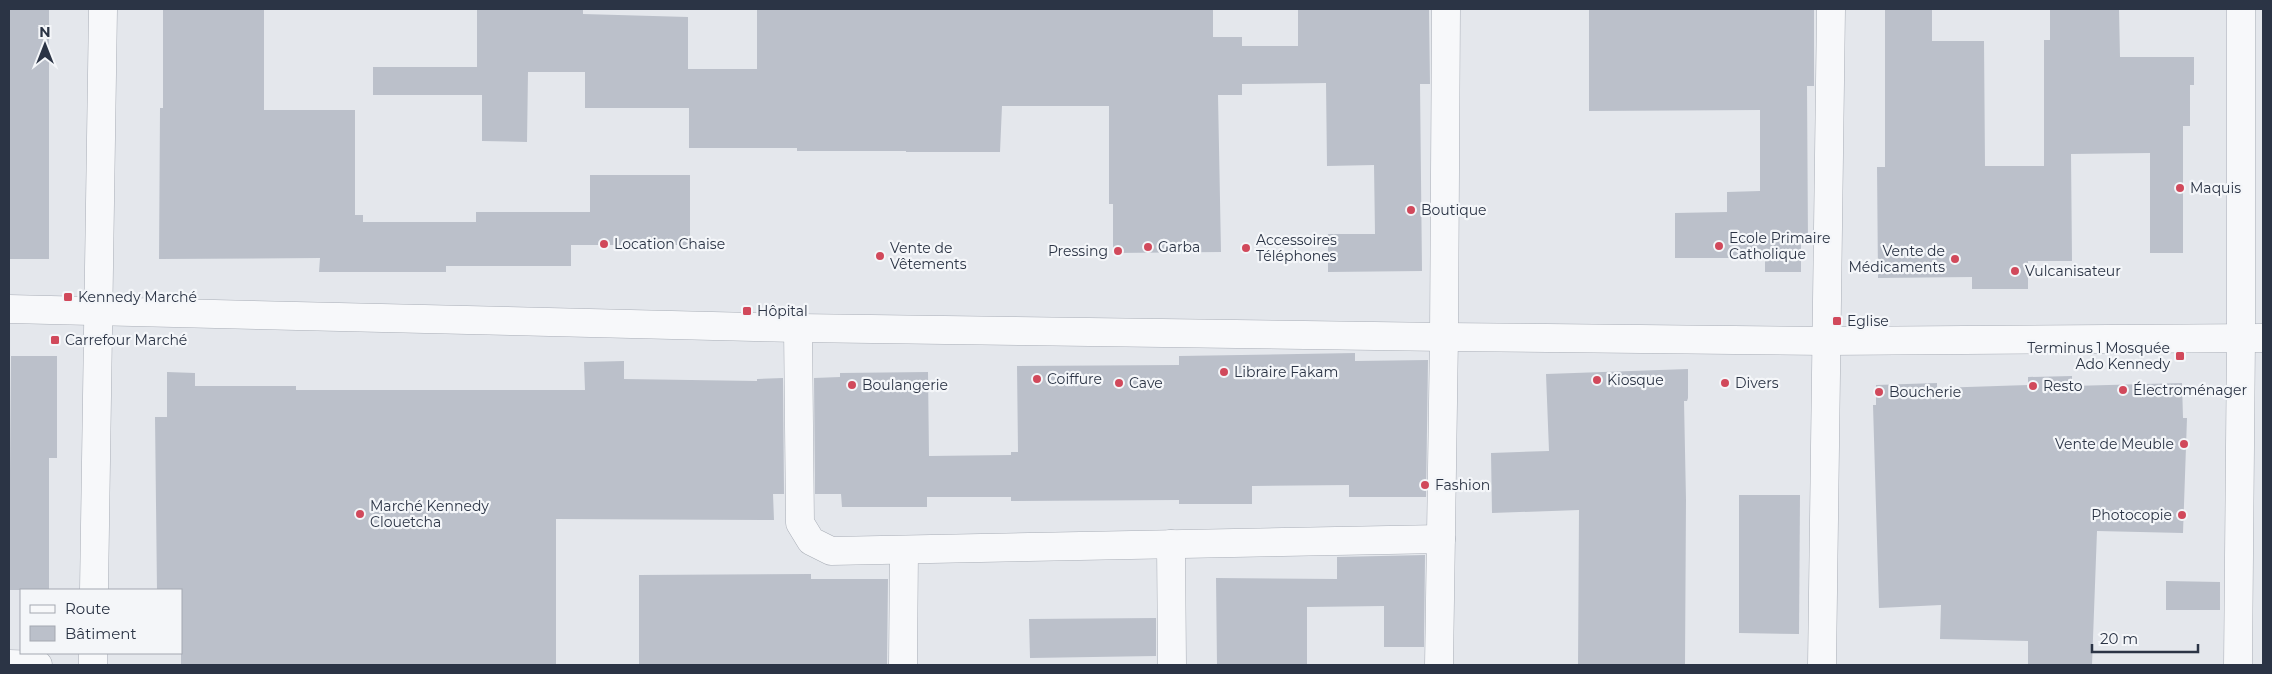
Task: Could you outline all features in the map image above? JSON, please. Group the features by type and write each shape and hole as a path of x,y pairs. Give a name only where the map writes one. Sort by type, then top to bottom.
{"street":[{"path":"94,589 103,9"},
{"path":"1439,665 1446,9"},
{"path":"1822,665 1831,9"},
{"path":"2238,665 2252,338 2241,9"},
{"path":"9,309 798,328 1444,337 1826,341 2252,338"},
{"path":"798,328 800,523 811,541 831,551 1441,539"},
{"path":"1171,544 1172,665"},
{"path":"903,665 904,551"},
{"path":"9,664 38,665"}],"building":[{"path":"9,9 49,9 49,259 10,259"},
{"path":"163,9 264,9 264,110 355,110 355,215 363,215 363,222 476,222 476,212 590,212 590,175 690,175 690,245 571,245 571,266 446,266 446,272 319,272 320,258 159,259 160,108 163,108"},
{"path":"477,9 583,9 583,14 688,17 688,69 757,69 757,9 1213,9 1213,37 1242,37 1242,46 1298,46 1298,9 1429,9 1430,84 1420,84 1422,271 1328,272 1328,234 1375,234 1374,165 1327,166 1326,83 1242,84 1242,95 1218,95 1221,252 1113,253 1113,204 1109,204 1109,106 1002,106 1000,152 797,151 797,148 689,148 689,108 585,108 585,72 528,72 527,142 482,141 482,95 373,95 373,67 477,67"},
{"path":"1589,9 1814,9 1814,86 1807,86 1808,244 1801,244 1801,272 1765,272 1765,258 1675,258 1675,213 1727,212 1727,192 1760,191 1760,110 1589,111"},
{"path":"1885,9 1932,9 1932,41 1984,41 1985,166 2044,166 2044,40 2050,40 2050,9 2119,9 2120,57 2194,57 2194,85 2190,85 2190,126 2183,126 2183,253 2150,253 2150,153 2071,154 2072,261 2028,261 2028,289 1972,289 1972,277 1878,278 1877,167 1885,167"},
{"path":"1355,353 1355,361 1428,360 1426,497 1349,497 1349,485 1252,486 1252,504 1179,504 1179,500 1011,501 1011,497 927,497 927,507 842,507 841,494 815,494 814,378 840,377 840,373 928,372 929,456 1011,455 1011,452 1018,452 1017,366 1179,365 1179,356"},
{"path":"11,356 57,356 57,458 49,458 49,589 9,590"},
{"path":"624,361 624,379 757,381 757,379 783,378 784,494 773,494 774,520 556,519 556,665 181,665 182,589 157,589 155,417 167,417 167,372 195,373 195,386 296,386 296,390 585,390 584,362"},
{"path":"1688,369 1688,398 1687,401 1684,401 1686,500 1685,665 1578,665 1579,510 1492,513 1491,453 1549,451 1546,374"},
{"path":"2072,376 2072,386 2182,383 2183,418 2187,418 2183,533 2097,531 2092,665 2028,665 2028,641 1940,639 1941,605 1879,608 1873,405 1876,405 1876,385 1937,383 1937,388 2028,385 2028,377"},
{"path":"1739,495 1800,495 1799,634 1739,633"},
{"path":"1425,555 1424,647 1384,647 1384,606 1307,607 1307,665 1217,665 1216,578 1337,579 1337,557"},
{"path":"811,574 811,579 888,579 887,665 639,665 639,575"},
{"path":"2166,581 2220,582 2220,610 2166,610"},
{"path":"1156,618 1156,656 1030,658 1029,619"}],"place":[{"name":"Maquis","path":"2180,188"},
{"name":"Boutique","path":"1411,210"},
{"name":"Location Chaise","path":"604,244"},
{"name":"Ecole Primaire Catholique","path":"1719,246"},
{"name":"Garba","path":"1148,247"},
{"name":"Accessoires Téléphones","path":"1246,248"},
{"name":"Pressing","path":"1118,251"},
{"name":"Vente de Vêtements","path":"880,256"},
{"name":"Vente de Médicaments","path":"1955,259"},
{"name":"Vulcanisateur","path":"2015,271"},
{"name":"Kennedy Marché","path":"68,297"},
{"name":"Hôpital","path":"747,311"},
{"name":"Eglise","path":"1837,321"},
{"name":"Carrefour Marché","path":"55,340"},
{"name":"Terminus 1 Mosquée Ado Kennedy","path":"2180,356"},
{"name":"Libraire Fakam","path":"1224,372"},
{"name":"Coiffure","path":"1037,379"},
{"name":"Kiosque","path":"1597,380"},
{"name":"Cave","path":"1119,383"},
{"name":"Divers","path":"1725,383"},
{"name":"Boulangerie","path":"852,385"},
{"name":"Resto","path":"2033,386"},
{"name":"Électroménager","path":"2123,390"},
{"name":"Boucherie","path":"1879,392"},
{"name":"Vente de Meuble","path":"2184,444"},
{"name":"Fashion","path":"1425,485"},
{"name":"Marché Kennedy Clouetcha","path":"360,514"},
{"name":"Photocopie","path":"2182,515"}]}
